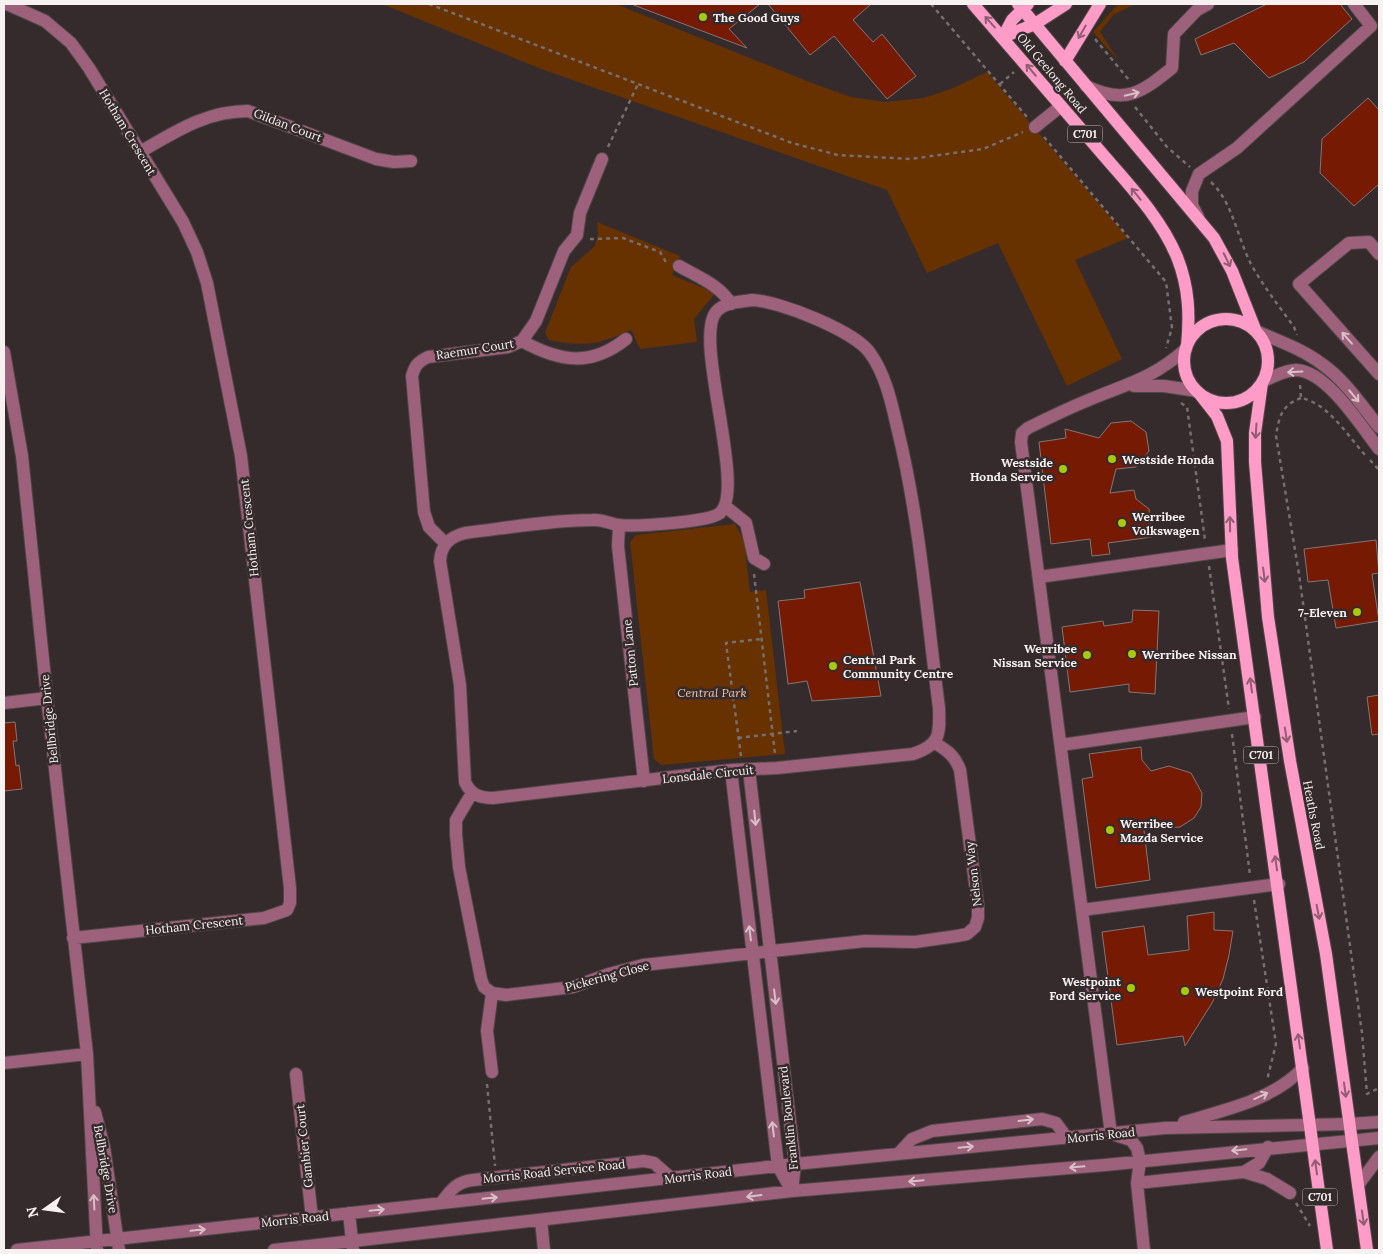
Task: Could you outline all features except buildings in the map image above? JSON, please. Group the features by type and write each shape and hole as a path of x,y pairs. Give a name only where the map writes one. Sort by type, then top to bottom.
{"main road":[{"name":"Old Geelong Road","path":"973,4 1135,193 1165,234 1176,256 1187,288 1189,310 1186,348"},
{"path":"1003,37 1035,24 1066,4"},
{"path":"1065,61 1100,4"},
{"name":"Old Geelong Road","path":"1023,5 1035,24 1065,61 1200,220 1228,262 1255,330"},
{"path":"1003,37 1023,5"},
{"path":"1186,348 1198,329 1216,320 1237,320 1255,330"},
{"name":"C701","path":"1255,330 1266,346 1268,355 1268,364 1263,382"},
{"name":"C701","path":"1186,348 1185,367 1187,376 1217,416 1227,441 1232,550 1279,884 1327,1250"},
{"path":"1198,392 1218,402 1233,402 1253,394 1263,382"},
{"name":"Heaths Road","path":"1263,382 1256,425 1255,462 1268,617 1290,761 1324,946 1367,1250"}],"street":[{"name":"Hotham Crescent","path":"8,4 45,21 71,43 89,68 183,222 197,252 206,283 240,446 289,878 290,903 287,910 264,918 73,938"},
{"path":"1086,86 1110,95 1133,95 1148,88 1172,68 1174,34 1197,10 1208,4"},
{"path":"1200,220 1192,198 1193,184 1199,174 1237,148 1371,26 1354,4"},
{"path":"1035,127 1061,106"},
{"name":"Gildan Court","path":"140,152 191,123 210,115 228,111 248,111 376,159 394,162 411,161"},
{"name":"Raemur Court","path":"445,543 429,527 424,512 412,376 414,367 419,361 428,357 508,347 522,341 536,321 564,251 577,235 580,213 602,159"},
{"path":"1379,254 1369,242 1349,243 1299,284 1379,374"},
{"path":"679,266 718,288 725,294 731,304"},
{"path":"492,1069 487,1032 492,993 484,987 481,979 459,867 456,820 472,793 464,782 460,685 440,552 445,543 454,536 465,533 595,519 619,525 635,526 711,518 720,513 725,506 728,478 711,335 711,320 716,311 731,304 763,300 856,338 872,354 890,397 910,478 940,728 935,743"},
{"path":"1255,330 1298,349 1324,365 1340,379 1379,427"},
{"path":"522,341 538,350 572,359 610,352 626,340"},
{"path":"1144,1250 1137,1184 1140,1161 1137,1148 1131,1140 1111,1134 1022,454 1022,433 1060,412 1148,377 1167,366 1186,348"},
{"name":"Bellbridge Drive","path":"4,352 22,456 73,938 88,1054 96,1246"},
{"path":"1263,382 1294,370 1316,376 1330,388 1379,449"},
{"path":"1124,386 1169,387 1198,392"},
{"path":"725,506 746,523 754,558 761,563"},
{"name":"Patton Lane","path":"619,525 618,546 644,781"},
{"path":"1039,577 1232,550"},
{"path":"4,703 47,698"},
{"path":"1061,745 1255,717"},
{"name":"Lonsdale Circuit","path":"472,793 482,798 493,798 741,770 913,754 926,750 935,743"},
{"name":"Nelson Way","path":"753,953 865,941 915,942 967,934 975,927 978,918 978,906 960,770 956,759 935,743"},
{"name":"Franklin Boulevard","path":"741,770 762,886 795,1164 792,1191"},
{"name":"Franklin Boulevard","path":"741,770 744,888 778,1166 792,1191"},
{"path":"1082,910 1279,884"},
{"path":"744,888 762,886"},
{"name":"Pickering Close","path":"492,993 506,995 542,992 573,987 643,965 753,953"},
{"path":"4,1063 88,1054"},
{"path":"765,1060 782,1058"},
{"path":"1165,1128 1258,1098 1287,1083 1303,1068"},
{"name":"Gambier Court","path":"296,1074 312,1218"},
{"name":"Bellbridge Drive","path":"89,1088 104,1147 118,1244"},
{"path":"898,1154 912,1139 932,1131 1042,1119 1056,1123 1067,1138"},
{"name":"Morris Road","path":"18,1250 118,1244 349,1213 795,1164 1165,1128 1379,1122"},
{"path":"274,1250 353,1245 541,1220 792,1191 1105,1165 1268,1147 1379,1138"},
{"path":"1244,1172 1259,1163 1268,1147"},
{"path":"1358,1185 1379,1157"},
{"name":"Morris Road Service Road","path":"442,1203 454,1186 462,1181 496,1177 644,1161 654,1163 671,1178"},
{"path":"1105,1165 1115,1165 1123,1169 1137,1184"},
{"path":"1137,1184 1244,1172 1266,1179 1290,1193"},
{"path":"349,1213 353,1245"},
{"path":"541,1220 544,1250"}],"path":[{"path":"429,4 792,143 838,155 910,159 983,149 1035,127"},
{"path":"931,4 1166,282 1172,328 1165,356 1167,366"},
{"path":"1000,84 1015,71"},
{"path":"602,159 638,84"},
{"path":"577,235 593,240 623,238 660,252 667,265 679,266"},
{"path":"1169,387 1170,395 1187,407 1252,887 1276,1044 1268,1076"},
{"path":"1301,398 1284,406 1278,419 1276,436 1299,574 1362,1033 1367,1094 1379,1088"},
{"path":"761,563 754,584 777,768"},
{"path":"741,770 726,643 761,639"},
{"path":"738,738 796,731"},
{"path":"492,1069 486,1074 496,1177"}],"green space":[{"path":"382,4 616,4 812,83 851,97 885,102 924,98 951,89 987,72 1128,238 1075,260 1122,359 1067,386 998,243 927,273 887,190 541,69"},
{"path":"1118,4 1135,4 1113,15 1100,32 1119,61 1093,32"},
{"path":"597,222 680,256 672,275 713,292 714,295 694,319 697,342 640,349 631,330 600,342 572,344 549,340 545,333 571,267 595,246 598,233"},
{"name":"Central Park","path":"735,524 744,540 750,592 766,590 785,754 661,765 654,759 630,542 636,535"}],"place":[{"name":"The Good Guys","path":"703,17"},
{"name":"Westside Honda","path":"1112,459"},
{"name":"Westside Honda Service","path":"1063,469"},
{"name":"Werribee Volkswagen","path":"1122,523"},
{"name":"7-Eleven","path":"1357,612"},
{"name":"Werribee Nissan","path":"1132,654"},
{"name":"Werribee Nissan Service","path":"1087,655"},
{"name":"Central Park Community Centre","path":"833,666"},
{"name":"Werribee Mazda Service","path":"1110,830"},
{"name":"Westpoint Ford Service","path":"1131,988"},
{"name":"Westpoint Ford","path":"1185,991"}]}
